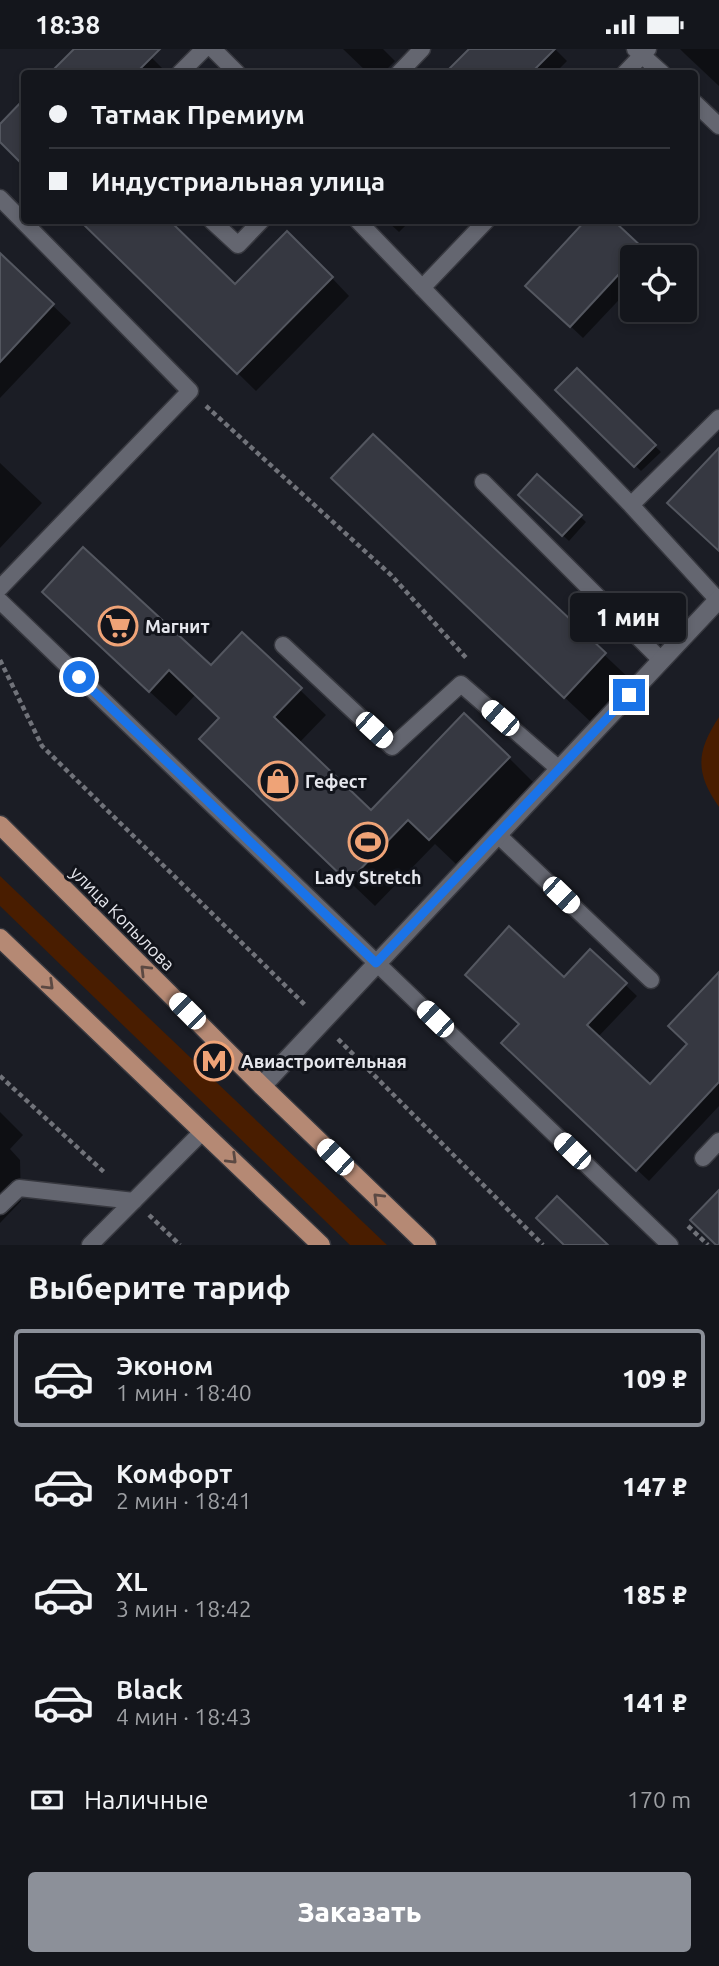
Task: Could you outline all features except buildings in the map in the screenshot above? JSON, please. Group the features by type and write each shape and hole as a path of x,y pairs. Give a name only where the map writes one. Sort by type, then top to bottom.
{"main road":[{"name":"улица Копылова","path":"0,825 261,1086 427,1245"},
{"path":"0,938 321,1245"}],"street":[{"path":"261,1086 718,599"}],"lane":[{"path":"183,70 204,49"},
{"path":"213,49 234,70"},
{"path":"402,70 422,49"},
{"path":"627,70 642,51 659,70"},
{"path":"698,106 719,126"},
{"path":"0,198 21,219"},
{"path":"0,588 190,391 26,224"},
{"path":"215,224 238,245 258,224"},
{"path":"361,224 718,599"},
{"path":"422,288 483,224"},
{"path":"631,505 719,418"},
{"path":"483,482 661,660"},
{"path":"0,601 670,1245"},
{"path":"283,645 392,747 461,684 559,769"},
{"path":"498,835 651,980"},
{"path":"90,1245 203,1131"},
{"path":"703,1158 719,1141"},
{"path":"0,1206 19,1188 134,1201"}],"path":[{"path":"190,391 391,575 472,665"},
{"path":"0,660 42,746 543,1245"},
{"path":"0,1076 180,1245"}],"shaded area":[{"path":"719,717 719,807 706,784 701,762 706,741"},
{"path":"0,876 387,1245 350,1245 0,906"}],"place":[{"name":"Магнит","path":"118,626"},
{"name":"Гефест","path":"278,781"},
{"name":"Lady Stretch","path":"368,842"},
{"name":"Авиастроительная","path":"214,1061"}],"route":[{"path":"79,677 376,963 629,695"}]}
